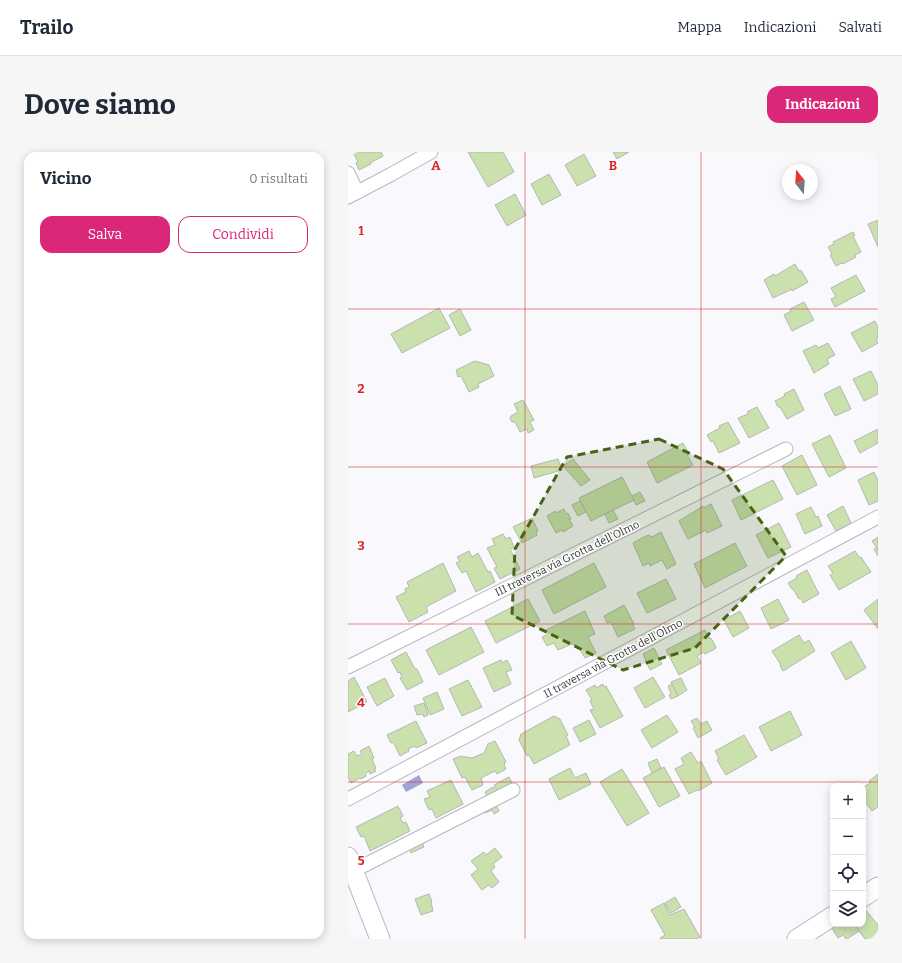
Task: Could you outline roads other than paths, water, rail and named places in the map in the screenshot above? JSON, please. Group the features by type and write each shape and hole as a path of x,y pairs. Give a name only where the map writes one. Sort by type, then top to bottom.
{"street":[{"path":"348,173 352,194 431,152"},
{"name":"III traversa via Grotta dell'Olmo","path":"348,667 786,449"},
{"name":"II traversa via Grotta dell'Olmo","path":"348,799 878,517"},
{"path":"380,939 351,864 513,790"},
{"path":"866,894 878,887"},
{"path":"797,939 830,918"}],"water":[{"path":"419,775 423,783 406,792 402,785"}]}
